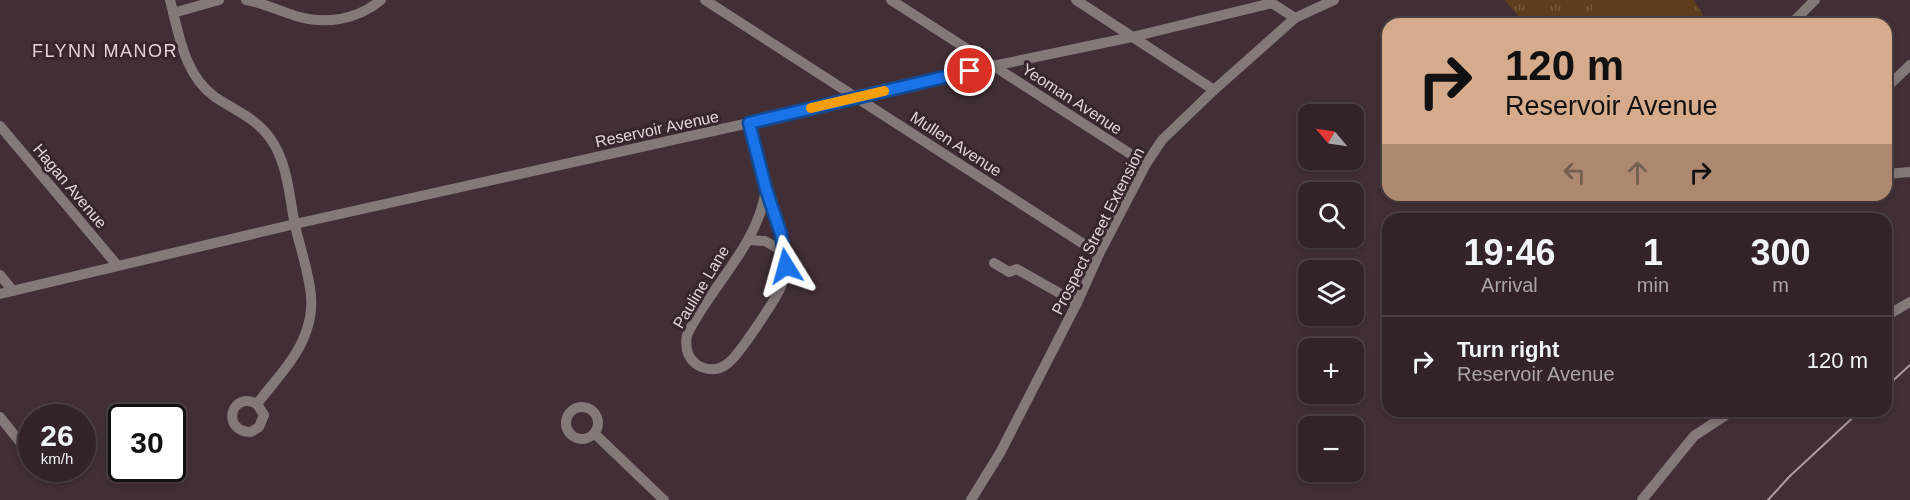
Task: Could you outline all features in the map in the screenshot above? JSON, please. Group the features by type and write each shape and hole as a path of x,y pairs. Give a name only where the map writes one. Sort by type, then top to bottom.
{"street":[{"path":"170,0 188,62 202,86 257,124 271,138 287,177 310,288 309,321 297,351 257,404"},
{"path":"173,13 219,0"},
{"path":"246,0 315,21 346,18 367,10 381,0"},
{"name":"Mullen Avenue","path":"705,0 1099,254"},
{"name":"Yeoman Avenue","path":"891,0 1146,164"},
{"path":"1076,0 1214,90"},
{"name":"Prospect Street Extension","path":"971,500 1000,453 1077,303 1099,254 1146,164 1162,140 1295,18 1334,0"},
{"path":"1798,18 1815,0"},
{"path":"1269,2 1295,18"},
{"name":"Reservoir Avenue","path":"0,294 295,224 993,66 1132,37 1269,2"},
{"path":"1892,82 1910,65"},
{"name":"Pauline Lane","path":"749,123 784,252 784,277 779,291 734,357 721,368 704,368 693,362 687,352 687,334 748,240 759,217 766,189"},
{"name":"Hagan Avenue","path":"0,126 117,265"},
{"path":"1892,174 1910,172"},
{"name":"Pauline Lane","path":"748,240 765,241 784,252"},
{"path":"994,262 1009,272 1017,269 1077,303"},
{"path":"0,275 13,291"},
{"path":"1892,312 1910,302"},
{"path":"0,417 18,440"},
{"path":"1642,500 1694,436 1723,417"},
{"path":"595,434 664,500"}],"green space":[{"path":"1505,0 1694,0 1705,18 1520,18"},
{"path":"1592,0 1667,0 1673,13 1670,18 1592,18"}],"railway":[{"path":"1892,382 1910,365"},
{"path":"1768,500 1790,476 1854,417"}],"slow traffic":[{"path":"811,108 884,91"}],"district":[{"name":"FLYNN MANOR","path":"105,51"}],"route":[{"path":"786,266 781,234 766,189 749,123 970,71"}]}
